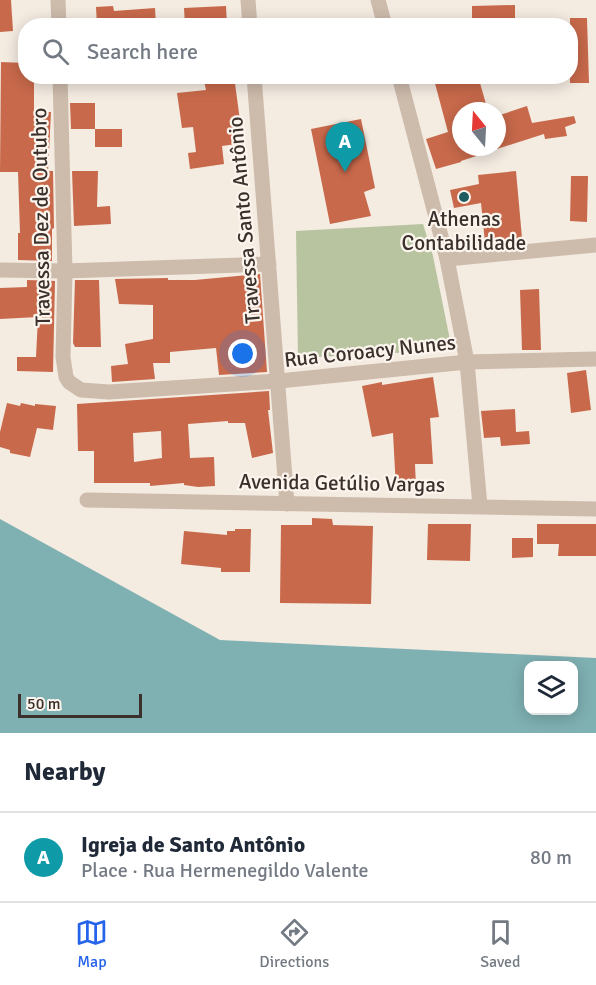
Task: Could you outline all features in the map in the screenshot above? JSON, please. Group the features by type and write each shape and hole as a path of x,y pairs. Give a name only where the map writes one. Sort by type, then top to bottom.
{"street":[{"path":"58,0 59,18"},
{"path":"248,0 249,18"},
{"path":"378,0 383,18"},
{"name":"Travessa Dez de Outubro","path":"60,84 65,271 63,357"},
{"name":"Travessa Santo Antônio","path":"255,84 287,504"},
{"path":"401,84 447,259 467,362 480,506"},
{"path":"447,259 596,245"},
{"path":"0,270 65,271 268,264"},
{"name":"Rua Coroacy Nunes","path":"63,357 64,371 69,382 81,390 88,391 279,381 467,362 596,359"},
{"name":"Avenida Getúlio Vargas","path":"87,500 596,510"}],"green space":[{"path":"423,224 433,256 452,350 298,358 296,231"}],"water":[{"path":"0,519 220,640 596,658 596,733 0,733"}],"building":[{"path":"0,0 11,0 13,31 0,32"},
{"path":"515,5 515,18 472,18 472,6"},
{"path":"113,6 114,11 155,8 156,18 97,18 96,7"},
{"path":"226,6 227,18 185,18 184,8"},
{"path":"578,18 587,18 589,83 578,83"},
{"path":"1,62 18,63 18,84 34,84 34,112 51,112 48,171 53,171 52,261 18,260 18,233 20,233 18,172 0,172"},
{"path":"205,84 235,84 243,143 222,146 224,164 190,169 188,153 196,152 193,127 182,128 177,93 206,90"},
{"path":"435,84 480,84 485,102 452,102 452,156 476,156 436,169 426,139 448,132"},
{"path":"70,103 95,103 95,129 71,129"},
{"path":"527,106 532,123 574,116 576,123 565,127 567,136 545,139 544,134 506,146 506,113"},
{"path":"361,119 375,188 364,192 371,216 330,224 311,129"},
{"path":"95,129 122,129 122,147 95,147"},
{"path":"72,171 98,171 97,207 110,206 111,224 74,226"},
{"path":"516,171 522,238 485,242 481,203 454,208 450,190 479,184 478,175"},
{"path":"571,176 588,176 587,222 570,221"},
{"path":"260,274 267,372 219,375 216,348 170,352 170,363 153,363 155,379 112,382 111,366 128,364 125,344 153,339 153,305 119,304 115,279 195,280"},
{"path":"27,280 55,281 53,372 17,371 17,357 36,357 38,317 0,319 0,288 27,287"},
{"path":"75,280 99,280 101,347 75,347 73,343"},
{"path":"539,289 541,350 522,350 520,290"},
{"path":"586,370 591,410 571,413 567,373"},
{"path":"433,377 439,417 430,418 433,464 415,464 416,488 396,489 393,433 372,437 362,386"},
{"path":"269,391 270,410 268,410 273,453 252,458 245,423 228,423 228,421 188,424 190,458 214,457 215,486 198,487 184,485 184,483 150,486 150,483 94,483 94,451 78,451 77,404","holes":["161,431 162,458 134,462 133,433"]},
{"path":"7,403 20,406 21,403 56,406 53,430 37,428 30,457 10,453 10,450 0,447 0,432"},
{"path":"515,409 516,432 529,431 530,444 501,446 500,437 484,438 481,411"},
{"path":"312,518 332,519 333,525 373,526 371,604 280,603 281,525 312,525"},
{"path":"428,524 471,524 470,561 427,560"},
{"path":"537,524 596,524 596,556 558,556 559,544 537,544"},
{"path":"235,529 251,529 250,572 221,572 221,568 181,564 184,531 227,535 227,531 235,531"},
{"path":"512,538 533,538 533,557 512,558"}],"place":[{"name":"Igreja de Santo Antônio","path":"345,172"},
{"name":"Athenas Contabilidade","path":"464,197"}]}
